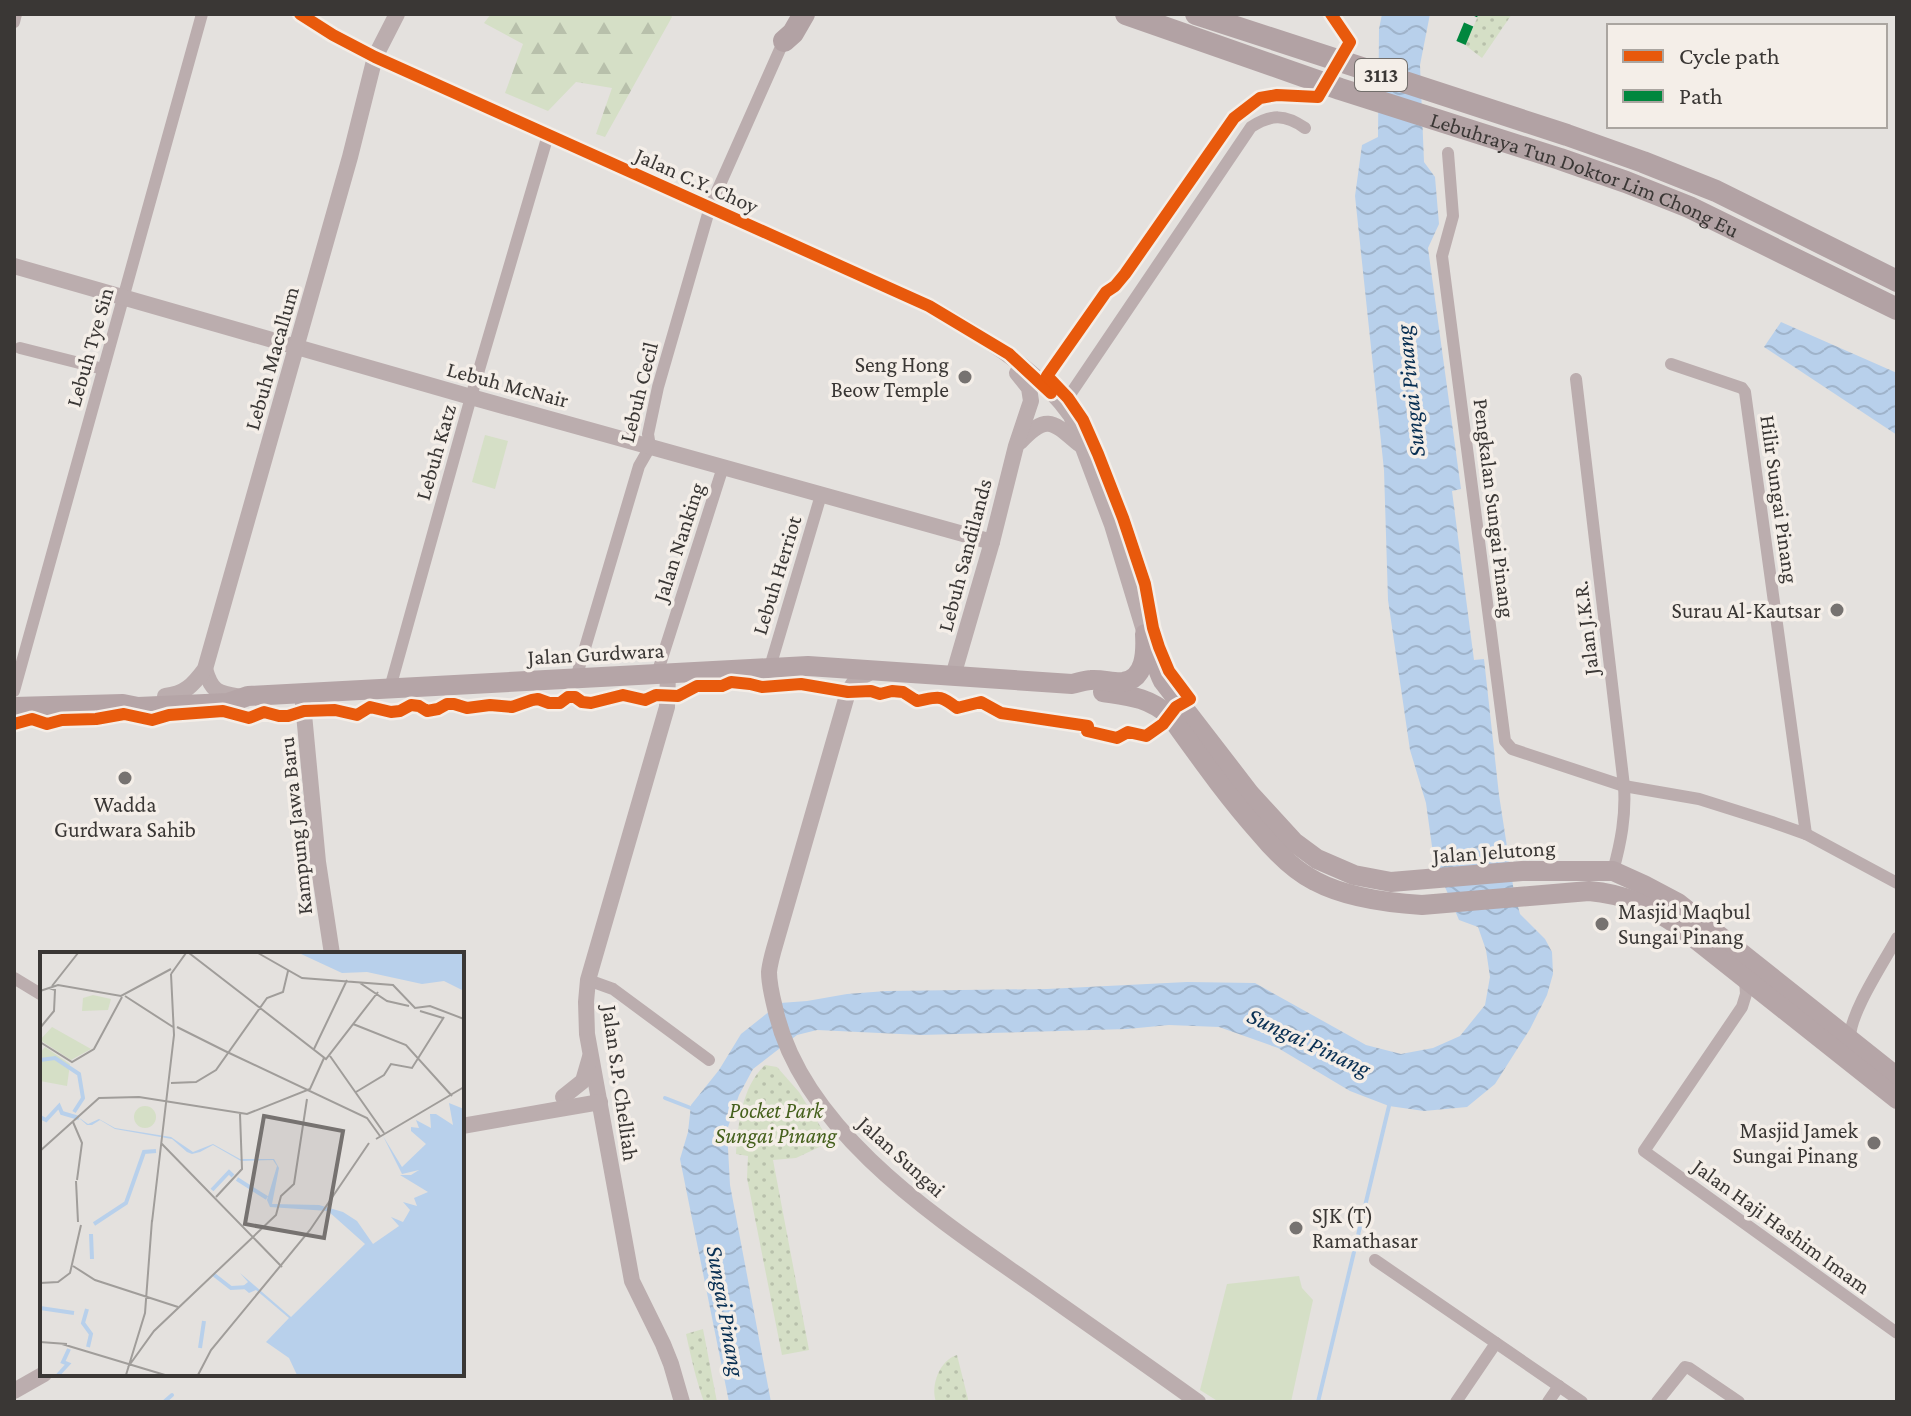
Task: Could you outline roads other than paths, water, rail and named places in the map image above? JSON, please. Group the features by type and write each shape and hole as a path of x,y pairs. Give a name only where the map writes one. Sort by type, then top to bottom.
{"highway":[{"path":"784,41 793,33 804,14"},
{"name":"Lebuhraya Tun Doktor Lim Chong Eu","path":"1126,14 1340,89 1626,182 1689,207 1897,309"},
{"name":"Lebuhraya Tun Doktor Lim Chong Eu","path":"1196,14 1567,135 1716,191 1897,281"}],"main road":[{"name":"Jalan Gurdwara","path":"14,707 228,703 243,697 302,693 808,666 1072,684 1091,680 1125,682 1138,673 1145,659 1145,634"},
{"name":"Jalan Jelutong","path":"1145,634 1163,681 1250,794 1294,842 1317,859 1354,875 1391,882 1522,871 1613,871 1678,903 1897,1077"},
{"name":"Jalan Gurdwara","path":"1072,684 1087,690 1136,697 1159,706 1170,716 1234,803 1273,847 1315,881 1361,896 1422,905 1606,892 1653,908 1745,979"},
{"name":"Jalan Gurdwara","path":"123,704 137,698 165,696"},
{"path":"1745,979 1897,1099"}],"street":[{"path":"14,22 16,14"},
{"name":"Lebuh Tye Sin","path":"14,691 202,14"},
{"name":"Jalan C.Y. Choy","path":"300,14 380,59 929,306 1009,354 1071,416 1112,525 1145,634"},
{"path":"380,59 397,14"},
{"path":"380,59 409,14"},
{"name":"Lebuh Cecil","path":"576,678 639,466 650,447 648,434 658,387 710,207 794,14"},
{"name":"Lebuh Macallum","path":"205,669 380,59"},
{"path":"1063,405 1251,127 1260,121 1278,117 1293,120 1305,128"},
{"name":"Lebuh Katz","path":"390,688 548,135"},
{"name":"Pengkalan Sungai Pinang","path":"1448,153 1453,216 1442,256 1505,741 1512,749 1624,786"},
{"name":"Lebuh McNair","path":"14,266 992,542"},
{"name":"Jalan C.Y. Choy","path":"996,347 1004,361 1020,377"},
{"path":"20,348 103,369"},
{"name":"Hilir Sungai Pinang","path":"1671,364 1742,388 1745,392 1806,834"},
{"name":"Lebuh Sandilands","path":"953,676 1031,401 1029,388 1020,377"},
{"name":"Jalan J.K.R.","path":"1576,379 1624,786 1623,831 1613,871"},
{"path":"1016,446 1033,428 1045,424 1060,428 1081,446"},
{"name":"Jalan Nanking","path":"663,673 723,467"},
{"name":"Lebuh Herriot","path":"770,667 821,495"},
{"path":"839,668 848,692"},
{"path":"165,696 186,691 205,669"},
{"path":"205,669 215,690 243,697"},
{"path":"848,692 856,680 873,671"},
{"name":"Jalan S.P. Chelliah","path":"663,673 667,707 588,980 586,1002 587,1034 632,1281 663,1344 682,1402"},
{"name":"Jalan Sungai","path":"848,692 769,971 780,1031 792,1057 821,1106 841,1132 885,1173 964,1237 1198,1402"},
{"name":"Kampung Jawa Baru","path":"302,693 318,862 332,952"},
{"path":"1624,786 1699,799 1806,834 1897,883"},
{"path":"1850,1039 1849,1030 1859,1008 1897,938"},
{"path":"14,978 40,994"},
{"path":"1742,1007 1746,994 1745,979"},
{"path":"588,980 613,989 709,1060"},
{"path":"1742,1007 1771,1000"},
{"name":"Jalan Haji Hashim Imam","path":"1742,1007 1644,1151 1897,1333"},
{"path":"565,1102 583,1081 591,1053"},
{"path":"464,1126 599,1096"},
{"path":"464,1114 565,1102 594,1120 606,1136"},
{"path":"1375,1260 1582,1402"},
{"path":"1456,1402 1496,1343"},
{"path":"1657,1402 1685,1367 1739,1402"},
{"path":"14,1391 40,1376"},
{"path":"1548,1402 1559,1386"}],"water":[{"name":"Sungai Pinang","path":"1382,14 1430,14 1420,65 1424,162 1435,177 1439,224 1428,248 1461,489 1452,491 1474,660 1484,659 1499,795 1514,892 1520,914 1545,939 1552,952 1553,974 1547,995 1530,1029 1495,1084 1467,1107 1424,1111 1389,1106 1350,1091 1278,1048 1219,1027 1169,1025 921,1035 817,1030 797,1035 753,1069 739,1095 727,1130 730,1185 771,1402 729,1402 680,1159 688,1132 691,1105 719,1070 741,1034 780,1003 886,991 1047,989 1187,982 1255,983 1366,1045 1401,1054 1433,1048 1460,1036 1485,1005 1490,977 1486,950 1478,927 1459,920 1434,861 1426,803 1410,750 1388,600 1384,470 1355,196 1362,145 1378,137 1379,29"},
{"path":"1781,322 1897,373 1897,435 1764,347"}],"waterway":[{"path":"665,1098 696,1110"},
{"path":"1318,1402 1389,1106"},
{"path":"164,1402 172,1395"}],"place":[{"name":"Seng Hong Beow Temple","path":"965,377"},
{"name":"Surau Al-Kautsar","path":"1837,610"},
{"name":"Wadda Gurdwara Sahib","path":"125,778"},
{"name":"Masjid Maqbul Sungai Pinang","path":"1602,924"},
{"name":"Masjid Jamek Sungai Pinang","path":"1874,1143"},
{"name":"SJK (T) Ramathasar","path":"1296,1228"}],"park label":[{"name":"Pocket Park Sungai Pinang","path":"776,1122"}]}
